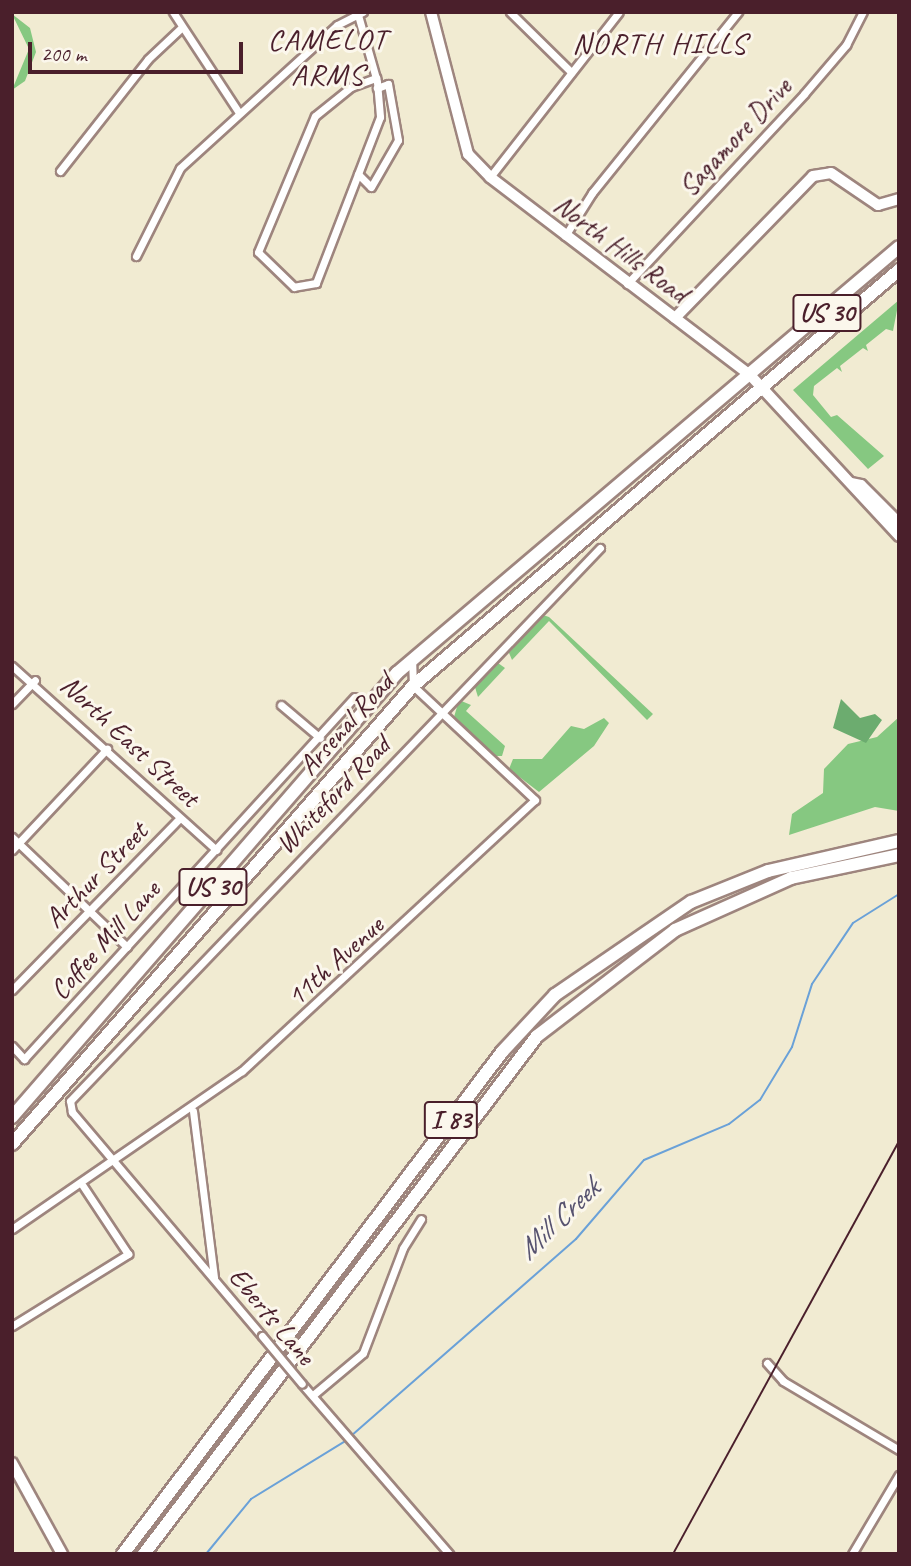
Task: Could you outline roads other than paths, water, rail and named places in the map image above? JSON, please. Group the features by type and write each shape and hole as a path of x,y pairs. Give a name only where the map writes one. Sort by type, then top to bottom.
{"highway":[{"name":"US 30","path":"751,376 899,247"},
{"name":"US 30","path":"765,387 899,270"},
{"name":"Arsenal Road","path":"12,1116 413,659 751,376"},
{"name":"Arsenal Road","path":"12,1144 413,686 765,387"},
{"name":"I 83","path":"123,1554 502,1052 555,995 691,902 768,871 899,841"},
{"name":"I 83","path":"144,1554 537,1036 676,930 791,878 899,855"}],"main road":[{"name":"North Hills Road","path":"751,376 765,387 851,483 852,492 899,536"},
{"name":"North Hills Road","path":"851,483 861,485 899,523"}],"street":[{"path":"173,12 180,29 239,113"},
{"name":"North Hills Road","path":"431,12 468,154 490,177 565,236 751,376"},
{"path":"510,12 571,72"},
{"path":"490,177 619,12"},
{"path":"565,236 592,193 738,12"},
{"name":"Sagamore Drive","path":"627,284 804,94 846,45 863,12"},
{"path":"136,256 180,168 337,25 360,13 376,78 380,117 316,283 288,285 258,252 307,128 351,87 376,78"},
{"path":"60,171 148,59 180,29"},
{"path":"358,174 371,187 398,140 388,84 377,88"},
{"path":"675,318 813,176 831,173 878,205 899,199"},
{"name":"Whiteford Road","path":"70,1101 600,548"},
{"path":"413,659 413,686"},
{"name":"North East Street","path":"12,666 35,680 216,850"},
{"path":"12,704 35,680"},
{"name":"11th Avenue","path":"12,1229 83,1186 193,1111 322,1002 535,800 413,686"},
{"name":"Coffee Mill Lane","path":"12,1046 24,1059 320,738 354,697"},
{"path":"281,705 320,738"},
{"path":"12,850 16,840 107,749"},
{"name":"Arthur Street","path":"12,990 180,818"},
{"path":"16,840 127,947"},
{"name":"Eberts Lane","path":"70,1101 115,1164 449,1554"},
{"path":"193,1111 214,1279"},
{"path":"12,1326 128,1254 83,1186"},
{"path":"313,1395 363,1353 403,1248 421,1219"},
{"path":"767,1363 783,1381 899,1450"},
{"path":"12,1463 62,1554"},
{"path":"852,1554 899,1475"}],"waterway":[{"name":"Mill Creek","path":"351,1436 576,1239 644,1160 729,1124 760,1100 792,1047 812,984 853,923 899,894"},
{"name":"Mill Creek","path":"206,1554 251,1499 347,1440"}],"railway":[{"path":"673,1554 899,1141"}],"district":[{"name":"NORTH HILLS","path":"660,43"},
{"name":"CAMELOT ARMS","path":"328,56"}]}
